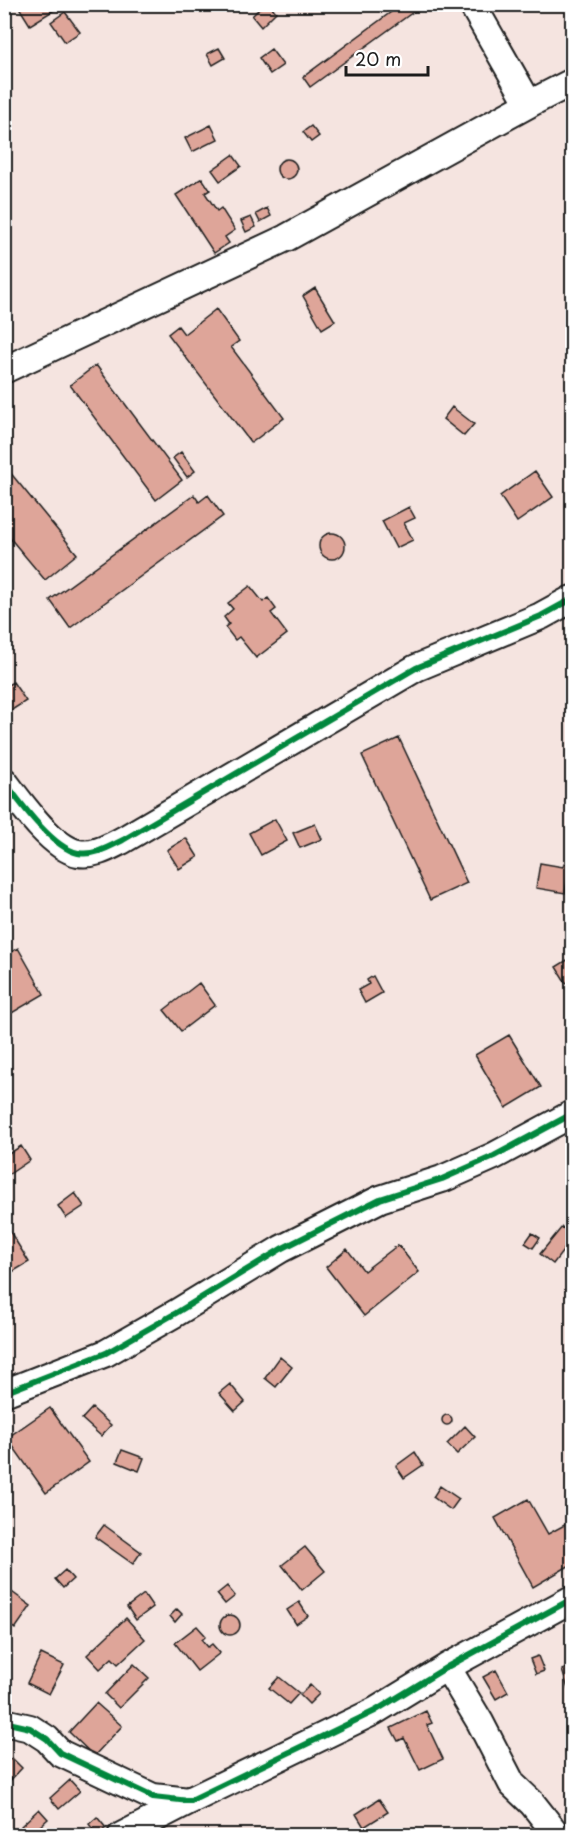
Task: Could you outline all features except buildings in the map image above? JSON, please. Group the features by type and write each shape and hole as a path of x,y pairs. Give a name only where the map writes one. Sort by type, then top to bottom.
{"street":[{"path":"472,4 529,104"},
{"path":"4,370 286,238 573,82"},
{"path":"4,780 28,813 53,839 76,853 95,853 123,840 416,668 541,616 573,599"},
{"path":"4,1394 106,1353 185,1308 280,1249 380,1199 442,1179 494,1156 573,1114"},
{"path":"121,1836 375,1711 447,1667 573,1599"},
{"path":"447,1667 480,1722 512,1784 532,1803 558,1836"},
{"path":"4,1722 30,1728 47,1739 60,1753 153,1797 189,1801"}],"cycle path":[{"path":"4,781 37,823 58,842 78,853 101,850 123,840 416,668 541,616 572,599"},
{"path":"4,1393 106,1353 281,1249 380,1199 442,1179 494,1156 572,1114"},
{"path":"4,1722 30,1728 47,1739 60,1753 153,1797 189,1801 375,1711 447,1667 572,1599"}]}
